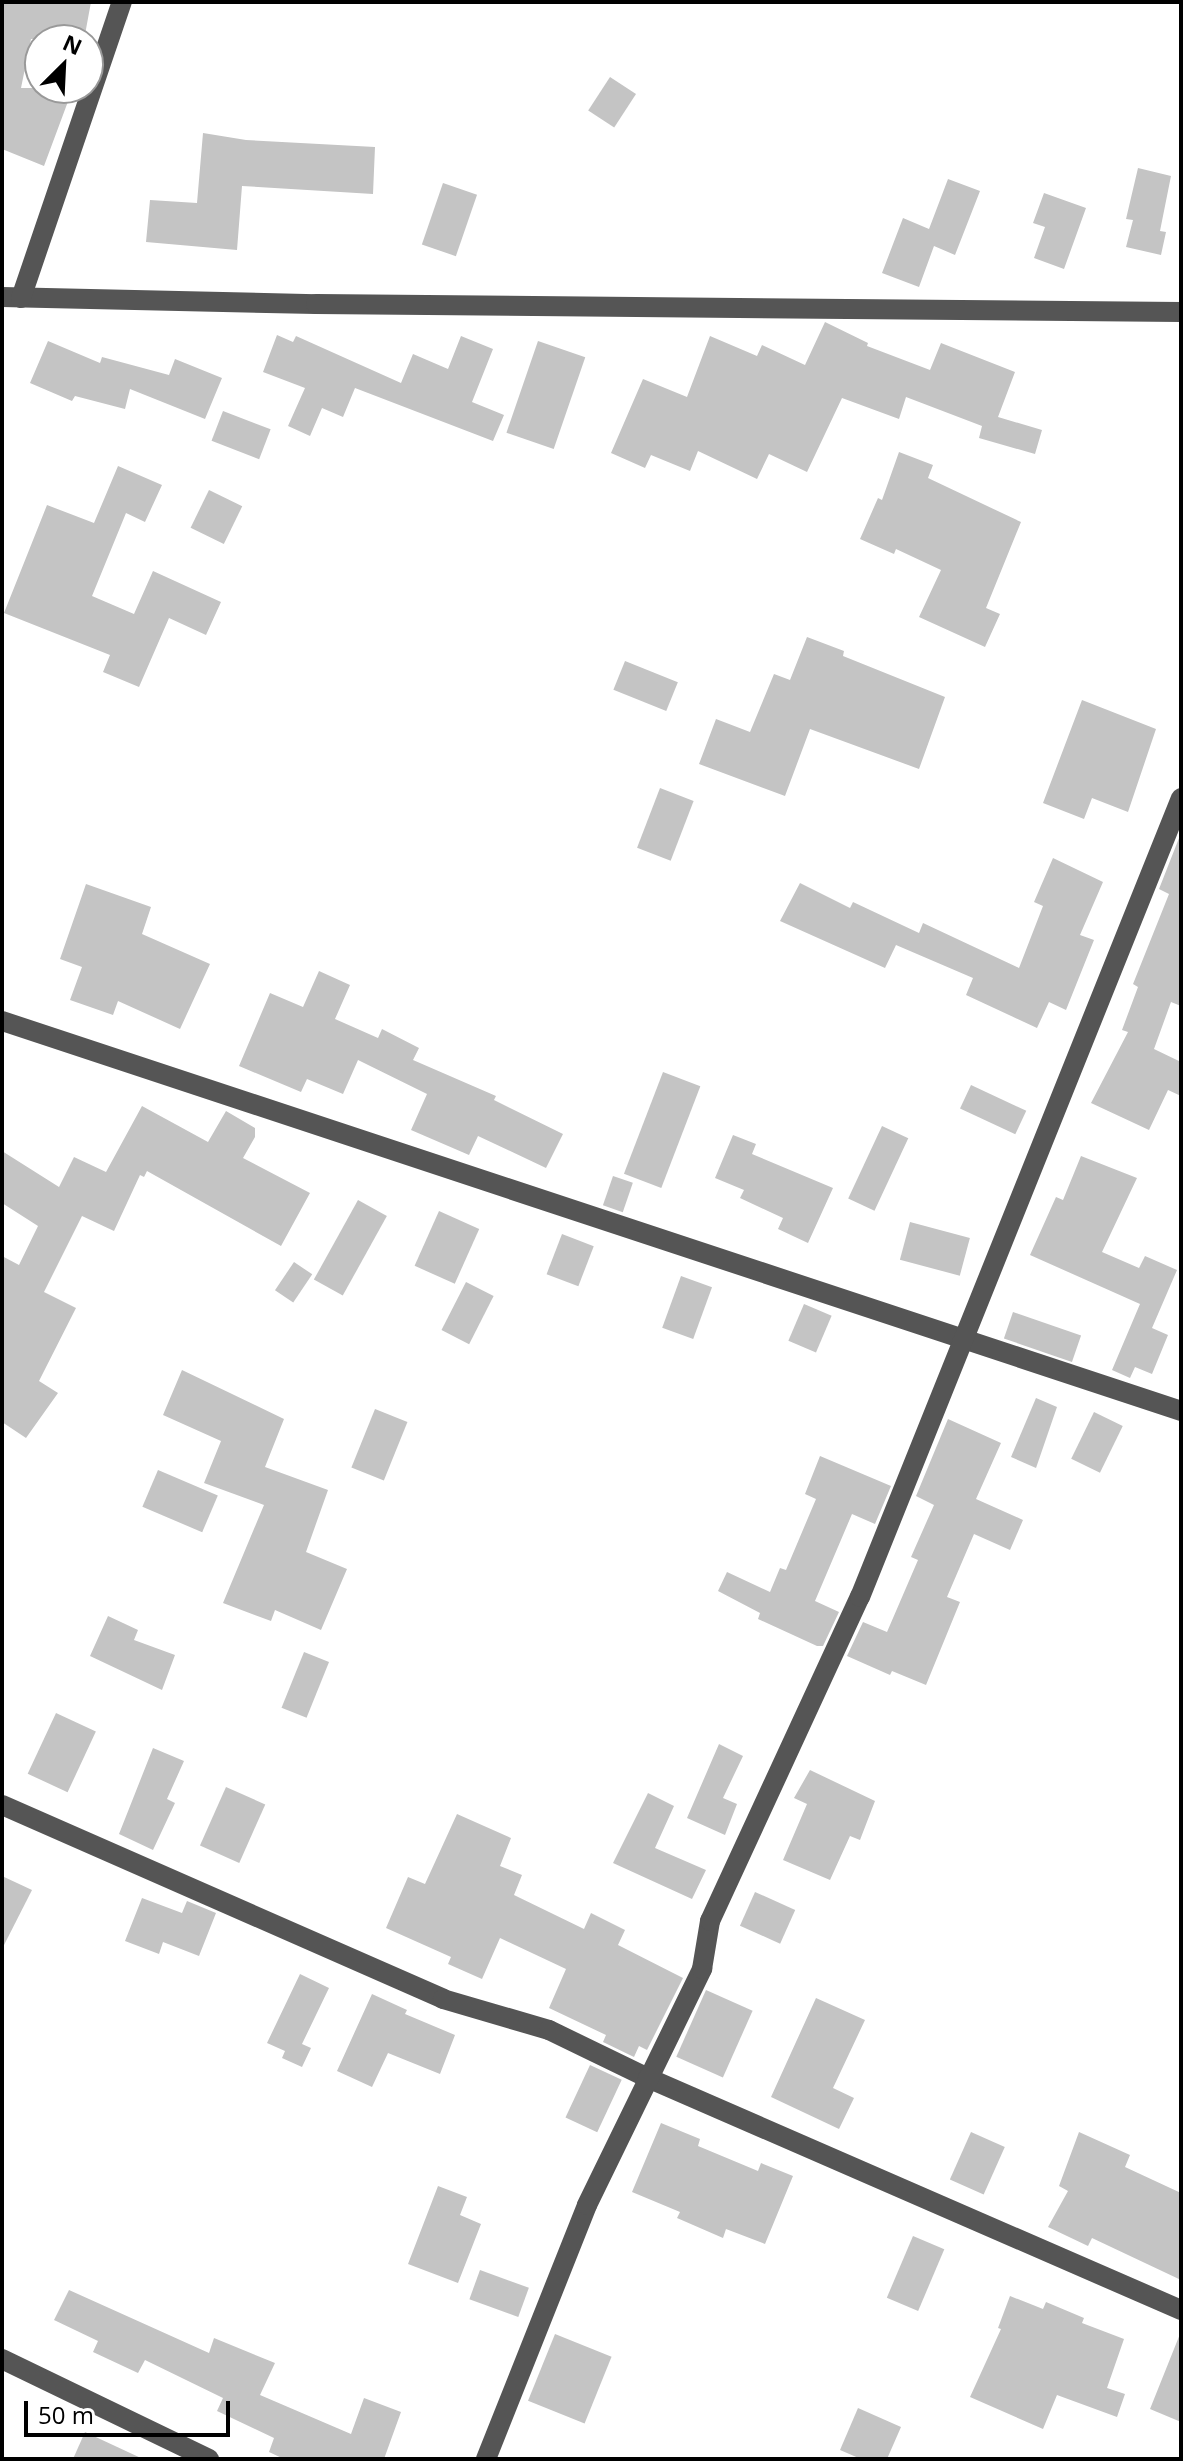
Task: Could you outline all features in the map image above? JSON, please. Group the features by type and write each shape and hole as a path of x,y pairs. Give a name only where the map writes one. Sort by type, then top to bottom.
{"street":[{"path":"122,2 11,298 1181,312"},
{"path":"486,2459 587,2205 702,1969 710,1921 860,1597 1181,798"},
{"path":"2,1021 1181,1411"},
{"path":"2,1805 443,1999 549,2030 648,2078 1181,2310"},
{"path":"2,2359 209,2459"}],"building":[{"path":"2,2 91,2 87,24 24,24 21,88 24,88 24,104 67,104 44,166 2,149"},
{"path":"610,77 636,94 614,127 588,111"},
{"path":"203,133 246,140 375,147 373,194 242,186 237,250 146,242 150,200 197,203"},
{"path":"1138,168 1171,176 1160,231 1166,232 1161,255 1126,247 1133,220 1126,219"},
{"path":"948,179 980,191 955,255 934,246 919,287 882,273 903,218 929,229"},
{"path":"443,183 477,195 456,256 422,244"},
{"path":"1044,193 1086,208 1064,269 1034,258 1045,227 1033,223"},
{"path":"825,322 868,343 867,346 930,370 941,343 1015,372 998,417 1042,430 1035,454 979,438 982,426 906,397 899,419 842,398 807,472 769,454 757,479 698,451 690,471 651,455 645,468 611,453 643,379 687,397 710,336 757,356 762,345 805,365"},
{"path":"277,335 293,342 296,336 401,383 413,354 448,369 461,336 493,349 472,402 504,415 493,441 355,388 343,417 322,408 310,436 288,426 305,388 263,372"},
{"path":"48,341 100,363 102,357 169,375 175,359 222,378 205,419 130,389 125,409 75,396 72,401 30,383"},
{"path":"538,341 585,357 554,449 506,433"},
{"path":"223,411 271,429 259,459 212,441"},
{"path":"899,452 933,465 928,478 1021,522 986,608 1000,614 985,647 919,617 941,570 896,549 894,554 860,539 878,498 882,500"},
{"path":"118,466 162,485 145,522 126,513 92,596 134,614 153,571 221,602 206,635 169,618 139,687 103,672 110,655 4,613 47,505 94,523"},
{"path":"209,490 242,506 224,544 191,528"},
{"path":"807,637 844,651 843,656 945,697 919,769 810,729 785,796 699,764 716,719 750,732 774,674 790,680"},
{"path":"625,661 678,682 666,711 613,690"},
{"path":"1082,700 1156,729 1128,812 1092,798 1084,819 1043,803"},
{"path":"660,788 694,801 671,861 637,848"},
{"path":"1181,833 1181,1006 1171,1002 1154,1049 1181,1062 1181,1096 1168,1090 1149,1130 1091,1103 1128,1032 1122,1030 1138,987 1133,984 1169,894 1159,889"},
{"path":"1053,858 1103,882 1080,935 1094,940 1066,1010 1049,1002 1037,1028 966,995 973,978 896,945 885,968 780,921 800,883 850,908 853,902 919,933 923,923 1019,968 1043,906 1034,902"},
{"path":"86,884 151,907 142,934 210,964 180,1029 118,1001 113,1015 70,1000 82,967 60,959"},
{"path":"319,971 350,985 335,1019 378,1038 382,1029 419,1048 413,1060 496,1096 494,1100 563,1134 546,1168 478,1136 469,1155 411,1130 427,1094 358,1060 343,1094 307,1079 301,1092 239,1066 270,993 303,1007"},
{"path":"663,1072 700,1086 661,1188 624,1174"},
{"path":"971,1085 1026,1111 1015,1134 960,1109"},
{"path":"142,1106 208,1142 226,1111 255,1128 255,1137 243,1158 310,1193 281,1246 147,1171 144,1177 140,1175 114,1231 82,1216 44,1292 76,1308 39,1381 58,1393 26,1438 2,1422 2,1256 19,1265 38,1226 2,1203 2,1151 59,1187 74,1157 106,1172"},
{"path":"882,1126 908,1138 874,1211 848,1199"},
{"path":"733,1135 756,1144 752,1154 833,1188 808,1243 778,1229 783,1218 740,1198 744,1190 715,1178"},
{"path":"1081,1156 1137,1178 1102,1252 1139,1268 1145,1256 1177,1270 1152,1328 1168,1335 1152,1374 1135,1367 1130,1378 1112,1370 1140,1304 1030,1255 1056,1197 1063,1200"},
{"path":"613,1176 633,1183 623,1212 603,1205"},
{"path":"358,1200 387,1216 343,1296 314,1280"},
{"path":"439,1211 479,1229 455,1284 415,1266"},
{"path":"910,1222 970,1238 960,1276 900,1260"},
{"path":"562,1234 594,1246 578,1286 547,1274"},
{"path":"294,1262 312,1274 293,1302 275,1290"},
{"path":"681,1276 712,1287 693,1339 662,1328"},
{"path":"466,1282 494,1296 469,1344 441,1330"},
{"path":"804,1304 832,1316 816,1353 788,1341"},
{"path":"1013,1312 1081,1335 1072,1362 1004,1338"},
{"path":"182,1370 284,1419 265,1467 328,1490 306,1552 347,1569 321,1630 275,1610 271,1621 223,1603 264,1505 204,1483 221,1441 163,1415"},
{"path":"1036,1398 1057,1407 1036,1468 1011,1457"},
{"path":"375,1409 407,1422 384,1481 351,1467"},
{"path":"1094,1412 1123,1426 1100,1473 1071,1459"},
{"path":"948,1419 1001,1443 976,1499 1023,1520 1010,1550 974,1534 947,1597 960,1602 926,1685 892,1671 890,1675 847,1656 863,1622 887,1632 918,1560 911,1557 934,1505 916,1496"},
{"path":"820,1456 891,1486 875,1524 852,1514 815,1601 839,1612 823,1646 817,1646 758,1619 760,1613 718,1591 727,1572 770,1592 780,1568 786,1570 816,1499 805,1494"},
{"path":"158,1470 218,1495 202,1532 142,1507"},
{"path":"108,1616 138,1630 134,1640 175,1655 162,1690 90,1656"},
{"path":"304,1652 329,1662 307,1718 282,1708"},
{"path":"56,1713 96,1732 68,1792 28,1774"},
{"path":"719,1744 743,1756 723,1798 737,1804 725,1835 687,1818"},
{"path":"153,1748 184,1761 167,1799 175,1803 153,1850 119,1834"},
{"path":"810,1770 875,1801 860,1840 850,1836 830,1880 783,1860 807,1804 794,1798"},
{"path":"226,1787 265,1804 239,1863 200,1845"},
{"path":"648,1793 674,1806 655,1848 706,1870 692,1899 613,1863"},
{"path":"457,1814 511,1838 500,1866 522,1875 514,1895 584,1929 591,1913 625,1930 618,1945 683,1978 647,2050 639,2046 634,2057 603,2042 606,2035 549,2008 566,1969 500,1938 482,1979 448,1964 451,1957 386,1928 408,1877 425,1884"},
{"path":"2,1876 32,1890 2,1949"},
{"path":"755,1892 795,1910 780,1944 740,1926"},
{"path":"142,1898 182,1913 187,1901 216,1913 199,1956 163,1942 159,1954 125,1941"},
{"path":"300,1974 329,1988 302,2044 311,2048 302,2067 282,2058 285,2051 267,2043"},
{"path":"706,1990 753,2011 723,2077 676,2057"},
{"path":"372,1994 407,2010 405,2014 455,2035 440,2074 388,2053 372,2087 337,2071"},
{"path":"816,1998 865,2020 833,2088 854,2098 839,2129 771,2097"},
{"path":"590,2065 622,2080 597,2132 565,2118"},
{"path":"661,2123 700,2139 698,2146 758,2171 761,2163 793,2176 765,2244 726,2229 723,2238 677,2218 680,2212 632,2192"},
{"path":"971,2132 1005,2147 984,2195 950,2180"},
{"path":"1079,2132 1130,2155 1125,2167 1181,2193 1181,2280 1092,2238 1088,2246 1048,2227 1068,2191 1059,2186"},
{"path":"438,2186 467,2197 460,2215 481,2224 458,2283 408,2264"},
{"path":"913,2236 944,2249 918,2311 887,2298"},
{"path":"480,2270 529,2288 518,2317 469,2299"},
{"path":"69,2290 209,2353 214,2338 275,2363 260,2395 351,2434 364,2398 401,2412 384,2459 284,2459 269,2452 274,2438 217,2411 223,2398 145,2360 138,2373 93,2352 98,2341 54,2320"},
{"path":"1010,2296 1043,2309 1046,2302 1084,2318 1082,2323 1124,2339 1107,2388 1125,2394 1117,2417 1057,2395 1043,2429 970,2397 1001,2329 998,2328"},
{"path":"555,2334 612,2357 585,2424 528,2401"},
{"path":"1181,2334 1181,2422 1150,2409"},
{"path":"858,2408 901,2427 887,2459 861,2459 840,2450"},
{"path":"85,2432 143,2459 73,2459"}]}
